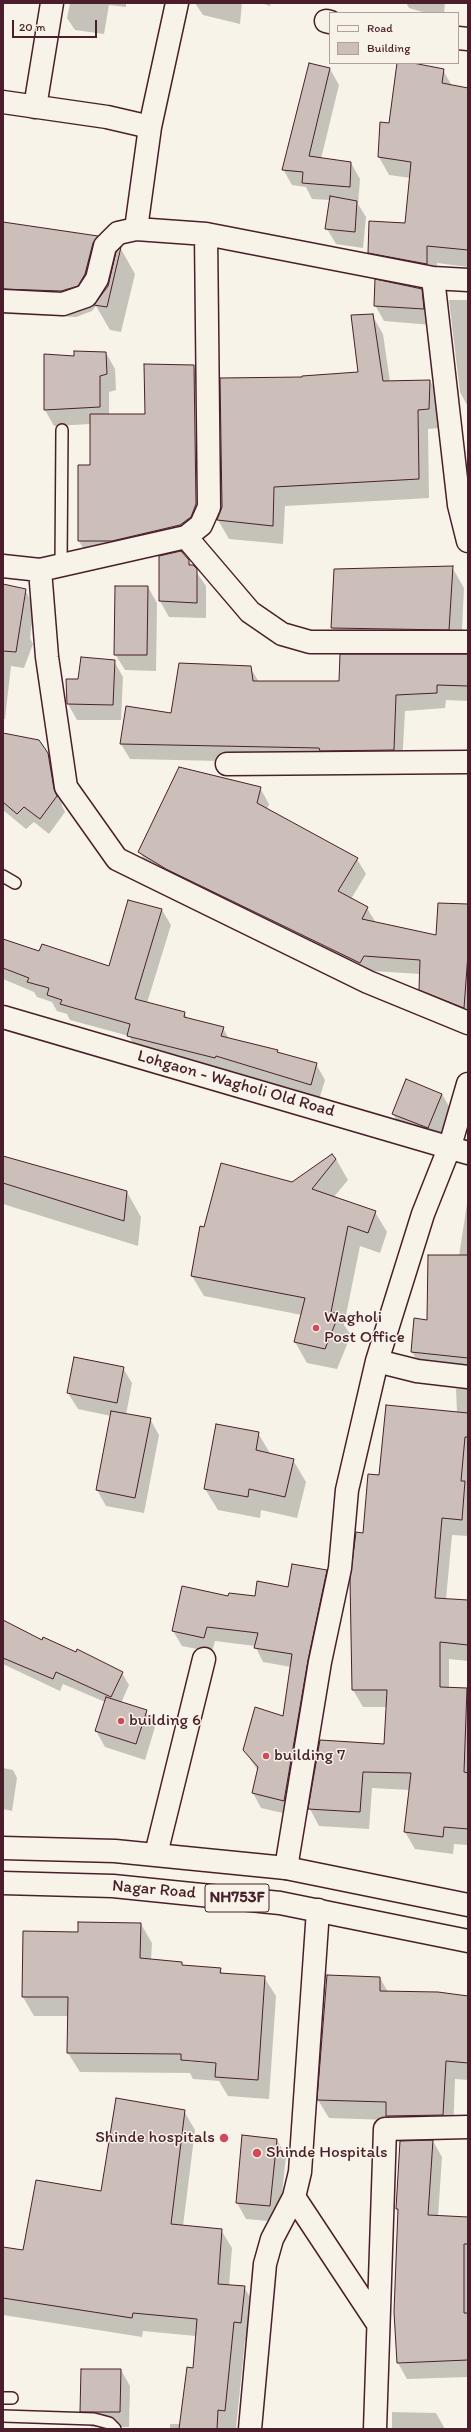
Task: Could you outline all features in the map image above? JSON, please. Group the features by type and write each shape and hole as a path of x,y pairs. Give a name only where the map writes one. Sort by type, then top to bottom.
{"main road":[{"path":"35,107 52,3"},
{"path":"136,229 150,128 176,3"},
{"path":"3,102 107,117 150,128"},
{"path":"3,301 63,304 86,296 97,279 105,246 118,232 136,229 206,234 433,278 468,280"},
{"path":"3,566 50,568 186,537 201,525 209,507 206,234"},
{"path":"433,278 459,505 468,541"},
{"path":"186,537 250,612 282,634 310,642 468,642"},
{"path":"50,568 47,657 66,787 117,859 368,982 468,1023"},
{"path":"227,764 468,762"},
{"name":"Lohgaon - Wagholi Old Road","path":"3,1017 459,1150"},
{"path":"286,1868 320,1662 340,1568 346,1490 377,1361 423,1214 459,1150 468,1084"},
{"path":"377,1361 417,1371 456,1377 468,1376"},
{"path":"156,1854 204,1659"},
{"name":"Nagar Road","path":"3,1848 115,1851 286,1868 468,1904"},
{"name":"Nagar Road","path":"3,1883 113,1886 280,1903 468,1941"},
{"path":"250,2429 265,2264 272,2239 294,2197 300,2172 318,1910"},
{"path":"375,2429 385,2129 468,2127"},
{"path":"294,2197 378,2324"}],"lane":[{"path":"50,568 62,430"},
{"path":"3,876 15,883"},
{"path":"3,2416 94,2419 109,2423 115,2429"}],"building":[{"path":"309,63 330,68 309,156 351,162 350,187 302,183 303,172 282,170"},
{"path":"397,64 418,64 444,69 442,83 468,88 468,250 427,246 427,264 368,253 369,221 405,223 411,162 378,157 380,122 389,123"},
{"path":"330,196 357,201 355,232 325,229"},
{"path":"3,222 98,236 93,243 85,274 78,286 61,291 3,289"},
{"path":"121,247 107,307 94,305 108,286 116,252"},
{"path":"375,279 422,289 424,309 374,306"},
{"path":"373,314 383,381 430,380 429,409 418,410 419,479 274,487 273,526 217,520 222,507 220,378 302,377 358,372 351,315"},
{"path":"74,351 106,352 107,374 100,376 100,407 44,410 44,354 74,356"},
{"path":"144,364 194,365 196,504 191,517 180,525 112,541 78,541 78,465 90,465 90,414 145,414"},
{"path":"181,551 189,560 189,565 193,565 197,569 197,603 159,601 159,556"},
{"path":"453,566 449,630 331,628 334,569"},
{"path":"3,584 26,589 16,652 3,651"},
{"path":"115,586 148,586 147,655 114,655"},
{"path":"340,654 468,654 468,686 437,685 437,693 396,695 394,750 320,751 319,748 120,744 126,706 171,713 179,663 251,666 253,681 339,681"},
{"path":"81,657 115,660 113,705 67,704 66,679 78,679"},
{"path":"3,733 39,740 48,753 54,789 57,796 40,819 24,807 17,814 3,802"},
{"path":"179,767 261,787 257,803 358,858 338,891 368,907 362,919 436,935 438,903 468,904 468,954 464,1008 419,990 420,960 364,956 360,963 166,869 138,852"},
{"path":"128,900 162,909 135,999 185,1012 184,1017 224,1027 221,1036 278,1050 277,1052 317,1063 311,1085 216,1056 215,1058 127,1036 130,1024 60,1004 62,1000 47,995 49,988 27,982 29,978 3,968 3,939 39,951 42,944 109,966"},
{"path":"406,1079 442,1094 428,1128 392,1114"},
{"path":"332,1154 336,1159 312,1189 376,1211 368,1233 348,1226 331,1312 339,1314 325,1349 294,1342 305,1298 191,1276 200,1226 204,1227 221,1163 292,1182"},
{"path":"3,1156 127,1191 124,1221 3,1183"},
{"path":"428,1255 468,1255 468,1358 411,1352 414,1318 427,1320"},
{"path":"74,1357 124,1367 117,1403 67,1393"},
{"path":"386,1405 468,1413 468,1437 465,1437 461,1481 465,1481 462,1520 442,1518 435,1598 468,1600 468,1645 440,1642 440,1687 467,1688 464,1772 468,1773 468,1829 444,1827 443,1837 404,1832 411,1773 363,1772 360,1812 308,1809 320,1740 384,1744 387,1690 352,1690 350,1579 356,1532 363,1533 368,1474 379,1475"},
{"path":"111,1411 151,1418 135,1498 96,1490"},
{"path":"216,1424 259,1432 256,1450 294,1459 285,1497 249,1489 248,1497 204,1489"},
{"path":"292,1564 327,1570 308,1660 284,1801 252,1793 258,1767 243,1750 255,1707 283,1716 292,1654 254,1648 258,1633 207,1627 204,1638 172,1631 182,1586 228,1596 229,1593 255,1596 257,1581 288,1587"},
{"path":"3,1620 42,1640 43,1637 76,1652 77,1649 123,1672 111,1697 56,1672 53,1679 3,1658"},
{"name":"building 6","path":"106,1697 147,1710 136,1744 95,1731"},
{"path":"78,1922 141,1923 140,1958 182,1962 182,1965 221,1968 220,1973 265,1976 258,2080 215,2077 216,2063 181,2060 181,2054 67,2053 68,1997 22,1997 23,1931 78,1932"},
{"path":"327,1975 380,1977 380,1991 438,1992 468,1996 468,2063 446,2061 443,2115 386,2116 386,2102 317,2100"},
{"path":"116,2098 185,2110 171,2224 222,2229 218,2284 245,2286 241,2323 234,2322 225,2411 218,2410 217,2429 179,2429 187,2367 193,2368 197,2319 133,2313 132,2318 3,2298 3,2247 23,2250 36,2180 101,2191"},
{"path":"242,2135 277,2139 270,2206 236,2203"},
{"path":"433,2140 428,2215 468,2217 468,2244 464,2244 464,2313 468,2313 468,2360 397,2363 394,2312 398,2209 396,2209 400,2141"},
{"path":"81,2369 121,2369 120,2412 80,2412"}],"place":[{"name":"Wagholi Post Office","path":"316,1328"},
{"name":"building 6","path":"121,1721"},
{"name":"building 7","path":"266,1756"},
{"name":"Shinde hospitals","path":"224,2138"},
{"name":"Shinde Hospitals","path":"257,2153"}]}
